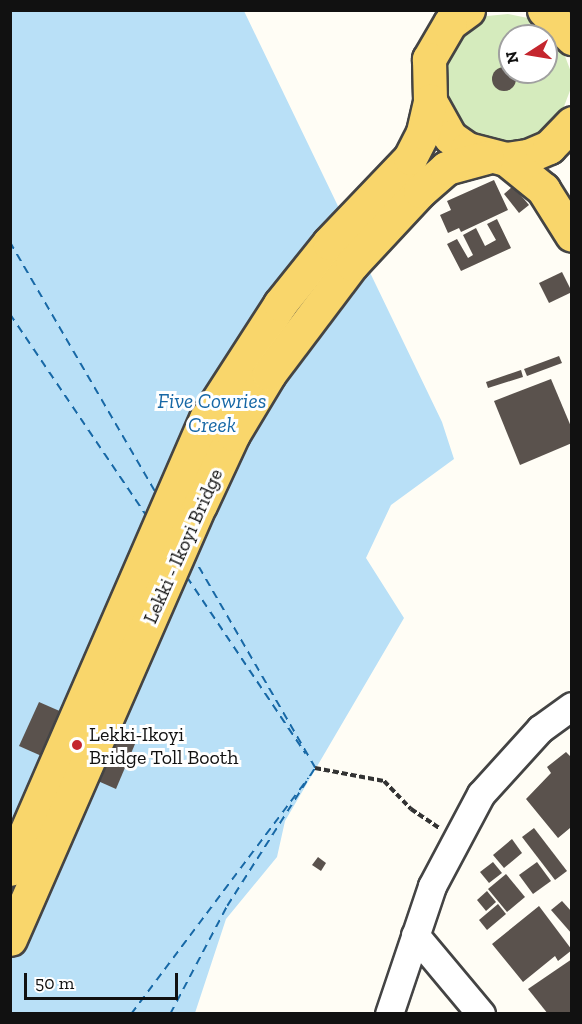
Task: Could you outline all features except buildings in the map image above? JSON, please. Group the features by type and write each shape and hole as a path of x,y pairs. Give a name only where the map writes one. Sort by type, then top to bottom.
{"main road":[{"path":"544,10 572,38"},
{"path":"409,182 430,101 429,59 457,15"},
{"path":"430,101 450,137 496,158 543,189 572,235"},
{"path":"409,182 446,168 496,158 528,156 549,147 572,123"},
{"name":"Lekki - Ikoyi Bridge","path":"10,869 206,419 280,304 329,243 409,182"},
{"name":"Lekki - Ikoyi Bridge","path":"10,939 233,434 305,323 352,264 409,182"}],"street":[{"path":"389,1014 415,935 454,839 481,794 513,756 540,729 572,706"},
{"path":"415,935 481,1014"}],"path":[{"path":"315,768 384,781 411,809 454,839"}],"green space":[{"path":"508,14 528,18 539,24 498,24 498,84 558,84 558,41 560,43 571,72 571,88 560,117 537,138 507,146 463,131 442,96 444,56 469,24 487,16"}],"water":[{"name":"Five Cowries Creek","path":"10,11 244,11 442,422 454,459 391,505 366,558 404,618 285,821 277,857 226,919 195,1013 11,1013"}],"ferry route":[{"path":"10,242 156,493"},
{"path":"10,314 146,515"},
{"path":"170,1014 227,906 315,768 194,559"},
{"path":"187,577 306,754"},
{"path":"131,1014 308,778"}],"place":[{"name":"Lekki-Ikoyi Bridge Toll Booth","path":"77,745"}]}
